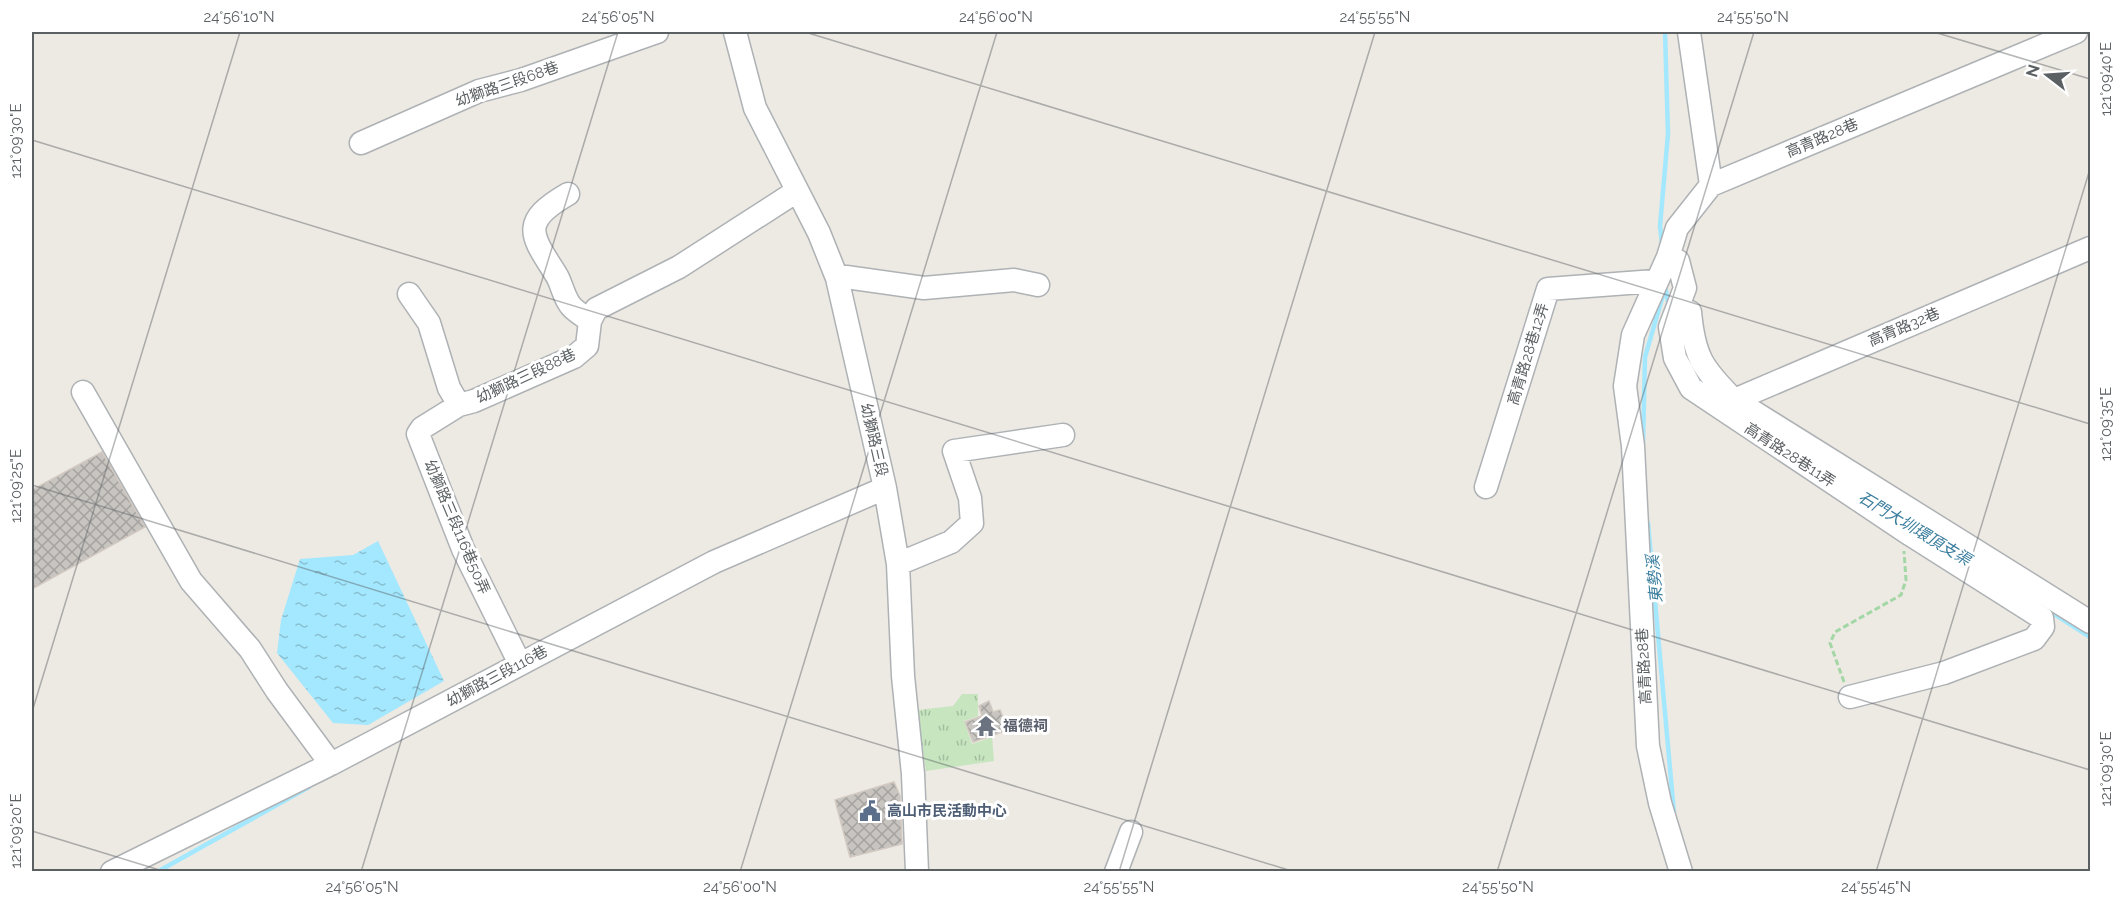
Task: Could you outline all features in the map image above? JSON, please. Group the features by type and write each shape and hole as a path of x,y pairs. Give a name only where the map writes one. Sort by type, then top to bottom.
{"street":[{"name":"幼獅路三段68巷","path":"361,143 479,91 521,80 657,32"},
{"name":"幼獅路三段","path":"735,32 755,108 819,233 837,278 885,488 898,564 903,676 913,774 917,872"},
{"path":"1689,32 1711,185"},
{"name":"高青路28巷","path":"1681,872 1660,803 1648,746 1633,446 1625,386 1633,335 1655,281 1668,257 1677,228 1711,185 2076,32"},
{"path":"568,194 539,215 534,228 534,239 558,278 571,306 590,321 596,309 679,267 797,191"},
{"name":"高青路32巷","path":"1726,404 2091,248"},
{"name":"高青路28巷11弄","path":"1668,257 1678,261 1685,288 1670,327 1675,358 1691,388 1726,404 1911,535 2042,618 2043,627 2034,639 1954,669 1850,697"},
{"path":"837,278 846,276 924,288 1014,280 1038,285"},
{"name":"高青路28巷12弄","path":"1486,487 1548,289 1655,281"},
{"name":"幼獅路三段88巷","path":"409,294 429,323 449,388 459,405 474,401 574,357 587,346 590,321"},
{"path":"1690,312 1693,344 1726,404 2091,622"},
{"path":"83,392 191,581 250,649 277,691 331,764"},
{"name":"幼獅路三段116巷50弄","path":"459,405 422,428 418,434 464,549 520,664"},
{"path":"898,564 951,542 972,523 970,498 954,452 1063,435"},
{"name":"幼獅路三段116巷","path":"112,872 331,764 714,562 885,488"},
{"path":"1116,872 1131,832"}],"path":[{"path":"1850,697 1830,643 1835,632 1901,594 1906,580 1903,546 1911,535"}],"green space":[{"path":"962,694 978,694 978,716 964,721 972,744 992,737 994,761 926,771 917,710 953,706"}],"water":[{"path":"378,541 444,681 368,725 333,723 277,653 281,620 300,559 353,555"}],"building":[{"path":"102,452 145,527 32,589 32,490"},
{"name":"福德祠","path":"989,701 993,712 1000,710 1008,730 973,742 965,722 982,716 979,706"},
{"name":"高山市民活動中心","path":"894,782 900,796 902,844 850,857 835,800"}],"waterway":[{"name":"石門大圳環頂支渠","path":"1662,244 1660,226 1668,134 1665,32"},
{"name":"東勢溪","path":"1665,286 1668,302"},
{"name":"東勢溪","path":"1643,443 1645,357 1663,295"},
{"name":"東勢溪","path":"1648,523 1674,813"},
{"name":"石門大圳環頂支渠","path":"2048,610 2090,637"},
{"path":"157,872 309,787"}],"place":[{"name":"福德祠","path":"986,726"},
{"name":"高山市民活動中心","path":"870,811"}]}
